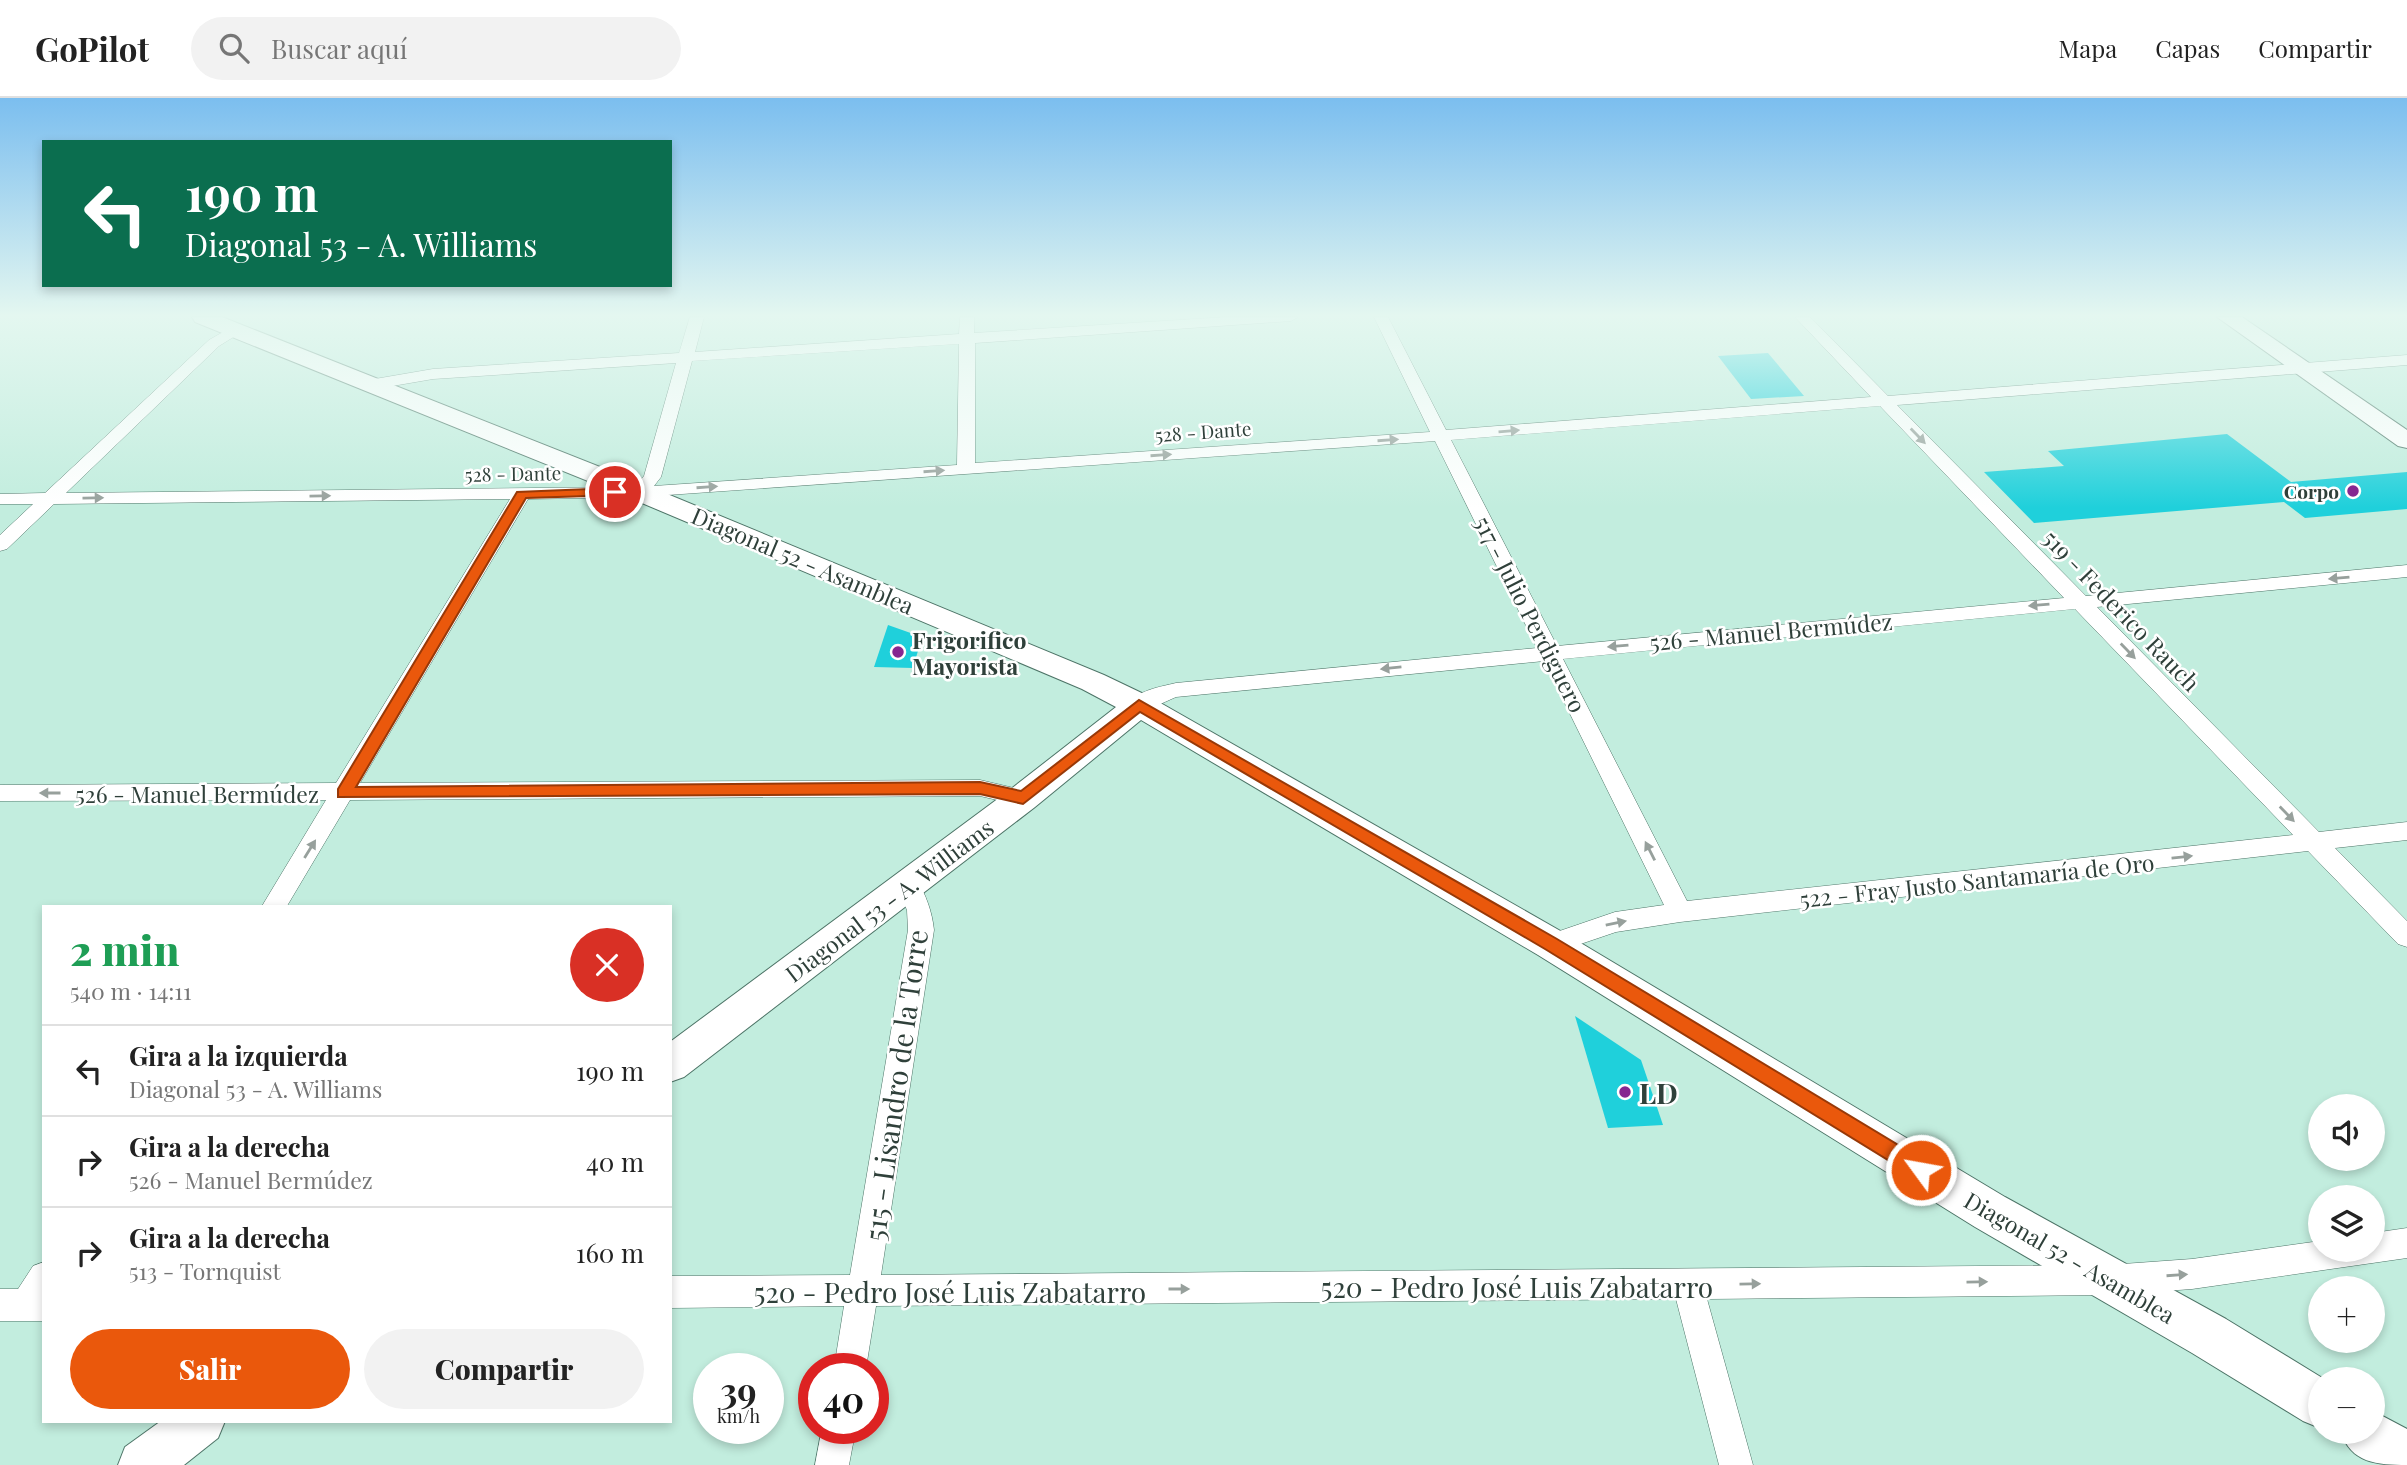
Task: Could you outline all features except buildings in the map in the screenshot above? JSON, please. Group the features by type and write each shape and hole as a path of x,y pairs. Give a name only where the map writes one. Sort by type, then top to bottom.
{"street":[{"path":"0,545 174,381"},
{"name":"Diagonal 52 - Asamblea","path":"361,381 639,492 1093,682 1139,705 1551,944 1990,1212 2209,1336 2308,1397"},
{"path":"369,384 390,381"},
{"path":"639,492 652,477 679,381"},
{"path":"966,468 967,381"},
{"name":"517 - Julio Perdiguero","path":"1413,381 1680,912"},
{"name":"519 - Federico Rauch","path":"1864,381 2407,937"},
{"name":"528 - Dante","path":"0,499 639,492 1441,436 2140,381"},
{"path":"2320,381 2407,441"},
{"path":"275,905 522,494"},
{"name":"526 - Manuel Bermúdez","path":"1139,705 1159,694 1176,690 2407,571"},
{"name":"Diagonal 53 - A. Williams","path":"672,1063 1023,798 1139,705"},
{"name":"526 - Manuel Bermúdez","path":"0,793 980,788 1023,798"},
{"name":"522 - Fray Justo Santamaría de Oro","path":"1551,944 1615,922 1680,912 2407,831"},
{"name":"515 - Lisandro de la Torre","path":"853,1353 921,930 919,910 908,886"},
{"path":"2385,1246 2407,1243"},
{"name":"520 - Pedro José Luis Zabatarro","path":"672,1293 2109,1280 2192,1274 2308,1258"},
{"path":"23,1305 42,1280"},
{"path":"1688,1285 1736,1465"},
{"path":"143,1465 198,1423"},
{"path":"832,1465 836,1444"},
{"path":"2385,1444 2407,1457"}],"place":[{"name":"Corpo","path":"2353,491"},
{"name":"Frigorifico Mayorista","path":"898,652"},
{"name":"LD","path":"1625,1092"}],"route":[{"path":"615,492 522,494 344,793 980,788 1023,798 1139,705 1551,944 1921,1170"}]}
